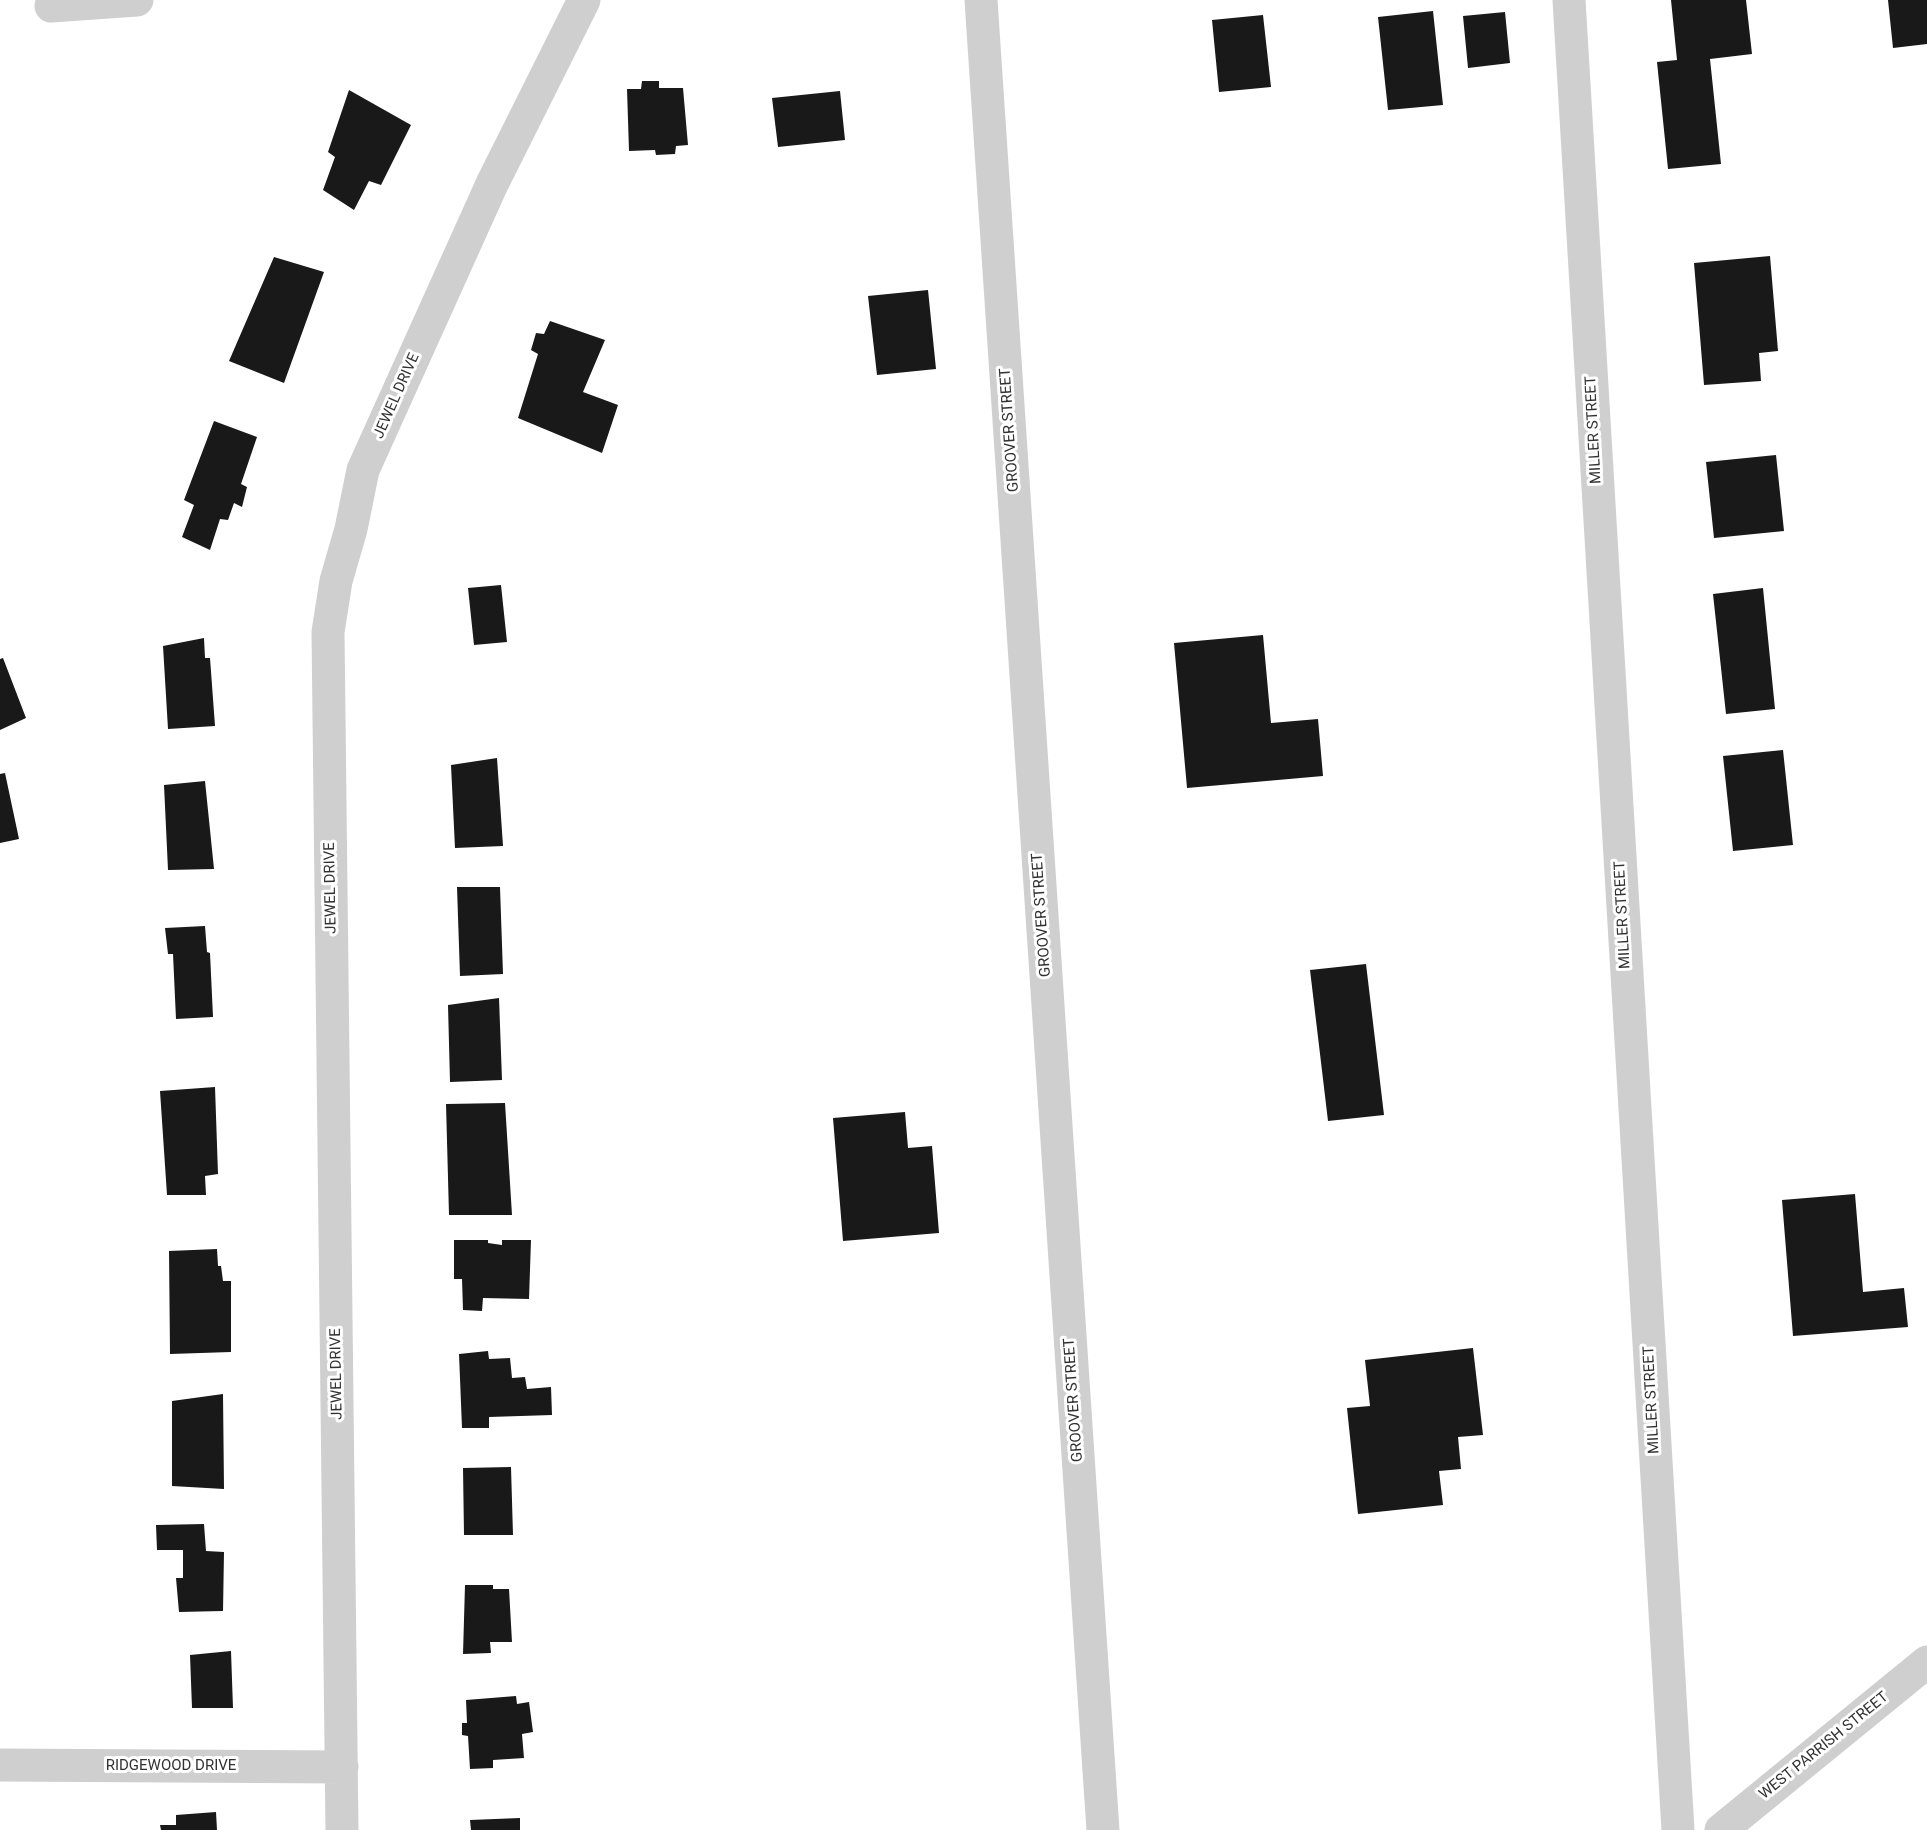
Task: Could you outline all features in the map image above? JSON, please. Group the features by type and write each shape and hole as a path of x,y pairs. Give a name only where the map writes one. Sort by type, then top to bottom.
{"street":[{"path":"51,6 137,0"},
{"name":"JEWEL DRIVE","path":"342,1830 328,632 336,581 351,529 363,470 492,184 584,0"},
{"name":"GROOVER STREET","path":"981,0 1103,1830"},
{"name":"MILLER STREET","path":"1569,0 1677,1830"},
{"name":"WEST PARRISH STREET","path":"1721,1830 1927,1662"},
{"name":"RIDGEWOOD DRIVE","path":"0,1765 342,1767"}],"building":[{"path":"1671,0 1746,0 1752,54 1710,59 1721,164 1668,169 1657,62 1677,60"},
{"path":"1888,0 1927,0 1927,44 1893,48"},
{"path":"1433,11 1443,105 1388,110 1378,17"},
{"path":"1505,12 1510,63 1468,68 1463,16"},
{"path":"1263,15 1271,87 1219,92 1212,20"},
{"path":"642,81 659,81 659,88 683,88 688,145 676,146 675,154 656,155 655,150 629,151 627,89 641,89"},
{"path":"349,90 411,125 381,185 369,181 354,210 323,190 335,157 328,152"},
{"path":"840,91 845,140 778,147 772,98"},
{"path":"1770,256 1778,351 1759,353 1761,381 1704,385 1694,263"},
{"path":"274,257 324,272 284,383 229,361"},
{"path":"928,290 936,369 877,375 868,296"},
{"path":"550,321 605,340 583,392 618,405 602,453 518,418 538,354 531,350 536,333 544,334"},
{"path":"214,421 257,437 241,484 247,487 242,507 234,503 228,520 220,519 210,550 182,537 194,505 184,500"},
{"path":"1776,455 1784,531 1714,538 1706,462"},
{"path":"501,585 507,642 474,645 468,588"},
{"path":"1763,588 1775,709 1726,714 1713,594"},
{"path":"1263,635 1271,723 1318,719 1323,776 1187,788 1174,643"},
{"path":"204,638 205,658 210,658 215,726 168,729 163,646"},
{"path":"3,658 26,718 0,730 0,659"},
{"path":"1783,750 1793,845 1733,851 1723,756"},
{"path":"497,758 503,846 455,848 451,765"},
{"path":"5,773 19,839 0,843 0,774"},
{"path":"205,781 214,869 168,870 164,785"},
{"path":"457,887 500,887 503,974 460,976"},
{"path":"205,926 207,952 210,953 213,1017 176,1019 173,954 168,954 165,928"},
{"path":"1366,964 1384,1115 1328,1121 1310,970"},
{"path":"499,998 502,1080 450,1082 448,1005"},
{"path":"215,1087 218,1174 205,1176 206,1195 167,1195 160,1091"},
{"path":"505,1103 512,1215 449,1215 446,1104"},
{"path":"905,1112 908,1148 932,1146 939,1233 843,1241 833,1118"},
{"path":"1855,1194 1863,1292 1904,1288 1908,1327 1793,1336 1782,1200"},
{"path":"454,1240 488,1240 488,1243 502,1245 502,1240 531,1240 529,1299 483,1298 482,1311 463,1310 462,1279 454,1279"},
{"path":"217,1249 218,1266 221,1266 223,1281 231,1281 231,1352 170,1354 169,1251"},
{"path":"1473,1348 1483,1435 1458,1437 1461,1469 1439,1471 1443,1505 1358,1514 1347,1408 1370,1406 1365,1360"},
{"path":"488,1351 489,1359 510,1358 512,1378 525,1377 527,1389 551,1387 552,1415 489,1417 489,1428 462,1428 459,1354"},
{"path":"223,1394 224,1489 172,1486 172,1401"},
{"path":"511,1467 513,1535 464,1535 463,1468"},
{"path":"204,1524 206,1551 224,1552 223,1611 179,1612 176,1578 183,1578 183,1550 157,1550 156,1525"},
{"path":"465,1585 493,1585 493,1589 509,1589 512,1642 490,1642 491,1653 463,1654"},
{"path":"231,1651 233,1708 192,1708 190,1655"},
{"path":"516,1696 517,1704 529,1702 533,1732 522,1734 524,1758 493,1760 493,1768 470,1769 468,1736 462,1735 462,1723 467,1723 466,1700"},
{"path":"216,1812 217,1830 161,1830 160,1825 176,1825 176,1815"},
{"path":"520,1818 520,1830 471,1830 470,1820"}]}
